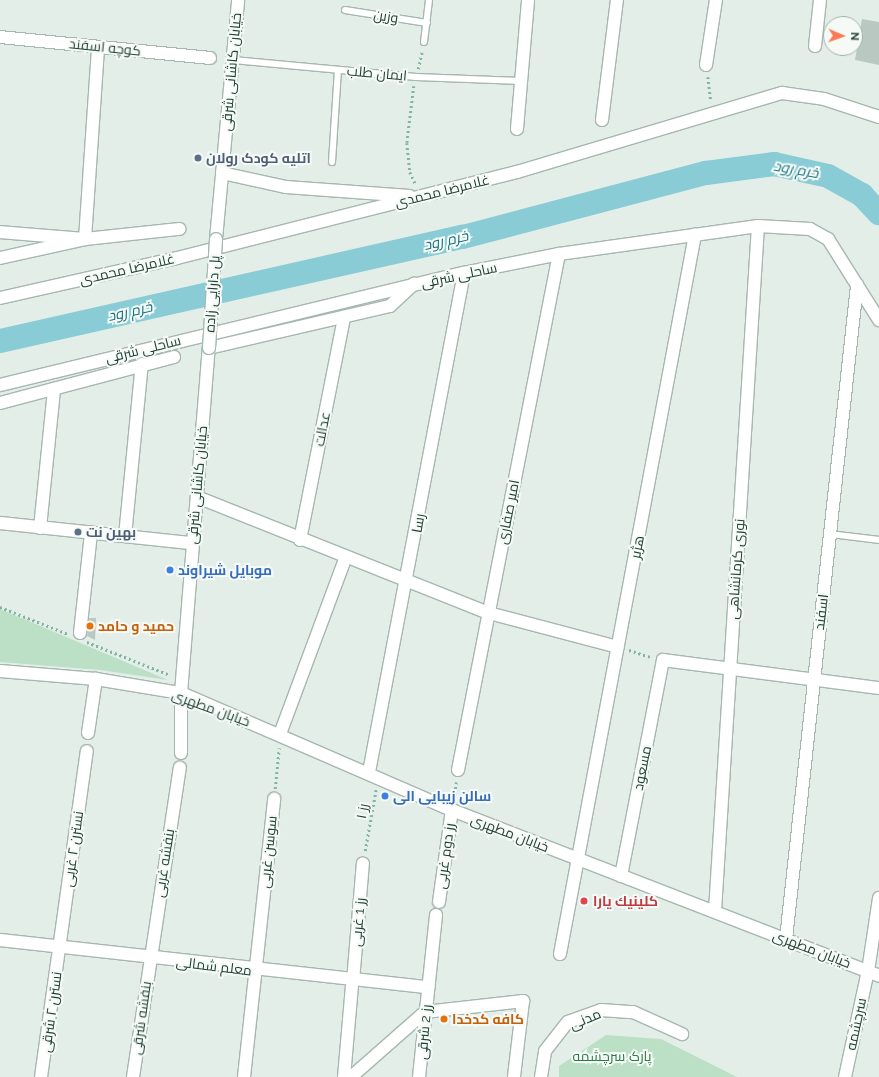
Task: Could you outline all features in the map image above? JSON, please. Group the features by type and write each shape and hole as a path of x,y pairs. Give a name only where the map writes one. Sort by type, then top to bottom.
{"street":[{"name":"خیابان کاشانی شرقی","path":"216,239 238,0"},
{"path":"517,129 528,0"},
{"path":"602,120 617,0"},
{"path":"706,65 716,0"},
{"path":"815,46 820,0"},
{"name":"کوچه اسفند","path":"0,37 210,58"},
{"path":"85,239 98,47"},
{"name":"غلامرضا محمدی","path":"0,298 517,172 782,93 824,99 879,117"},
{"path":"222,173 286,187 421,196"},
{"name":"ساحلی شرقی","path":"0,385 464,273 559,254 758,226 788,226 816,232 828,239 879,320"},
{"name":"نوری کرمانشاهی","path":"715,911 758,226"},
{"path":"0,258 85,239 179,228"},
{"path":"0,232 85,239"},
{"name":"هژبر","path":"560,954 579,860 695,235"},
{"name":"پل دارایی زاده","path":"209,348 216,239"},
{"name":"امیر صفاری","path":"458,770 559,254"},
{"name":"رسا","path":"374,775 464,273"},
{"path":"209,348 344,318 390,306 414,284"},
{"name":"اسفند","path":"786,939 857,286"},
{"name":"عدالت","path":"300,540 344,318"},
{"name":"خیابان کاشانی شرقی","path":"181,694 191,543 197,497 209,348"},
{"path":"0,403 142,364 174,357"},
{"path":"125,536 142,364"},
{"path":"40,528 54,389"},
{"path":"197,497 300,540 408,579 489,612 618,647"},
{"path":"0,524 191,543"},
{"path":"78,636 91,533"},
{"path":"280,734 346,557"},
{"path":"663,660 879,688"},
{"name":"مسعود","path":"621,876 663,660"},
{"name":"خیابان مطهری","path":"0,671 96,679 181,694 280,734 452,810 874,973"},
{"path":"88,733 96,679"},
{"path":"181,694 181,753"},
{"name":"نسترن ۲ غربی","path":"60,947 87,751"},
{"name":"بنفشه غربی","path":"149,958 180,768"},
{"name":"سوسن غربی","path":"244,1077 274,799"},
{"name":"رز دوم غربی","path":"439,902 452,810"},
{"name":"رز 1 غربی","path":"344,1077 364,863"},
{"name":"سرچشمه","path":"845,1077 874,973 879,898"},
{"path":"428,987 436,915"},
{"name":"معلم شمالی","path":"0,940 352,984 428,987"},
{"name":"نسترن ۲ شرقی","path":"41,1077 60,947"},
{"name":"بنفشه شرقی","path":"133,1077 149,958"},
{"name":"رز 2 شرقی","path":"419,1077 428,987"},
{"path":"351,1077 425,1012 523,1001 514,1077"},
{"name":"مدنی","path":"541,1077 545,1051 568,1022 602,1010 632,1012 682,1034"}],"lane":[{"path":"424,42 429,0"},
{"name":"وزین","path":"346,10 427,23"},
{"name":"ایمان طلب","path":"232,60 416,77 521,81"},
{"path":"332,162 338,70"},
{"path":"830,534 879,540"}],"path":[{"path":"421,196 410,172 408,143 416,77 424,42"},
{"path":"706,65 712,114"},
{"path":"0,607 78,636 182,680"},
{"path":"618,647 663,660"},
{"name":"سوسن غربی","path":"274,799 280,734"},
{"path":"452,810 458,770"},
{"name":"رز ۱","path":"366,849 374,775"}],"green space":[{"path":"0,609 168,680 100,670 0,662"},
{"name":"پارک سرچشمه","path":"606,1035 661,1039 737,1077 559,1077 559,1066"}],"building":[{"path":"863,19 879,22 879,65 855,60 856,56 863,56"},
{"name":"حمید و حامد","path":"89,618 96,618 95,640 87,636"}],"waterway":[{"name":"خرم رود","path":"0,341 463,237 706,173 774,164 828,176 862,195 879,213"}],"place":[{"name":"اتلیه کودک رولان","path":"198,158"},
{"name":"بهین نت","path":"78,532"},
{"name":"موبایل شیراوند","path":"170,570"},
{"name":"حمید و حامد","path":"90,626"},
{"name":"سالن زیبایی الی","path":"385,796"},
{"name":"كلينيك يارا","path":"584,901"},
{"name":"کافه کدخدا","path":"444,1019"}]}
